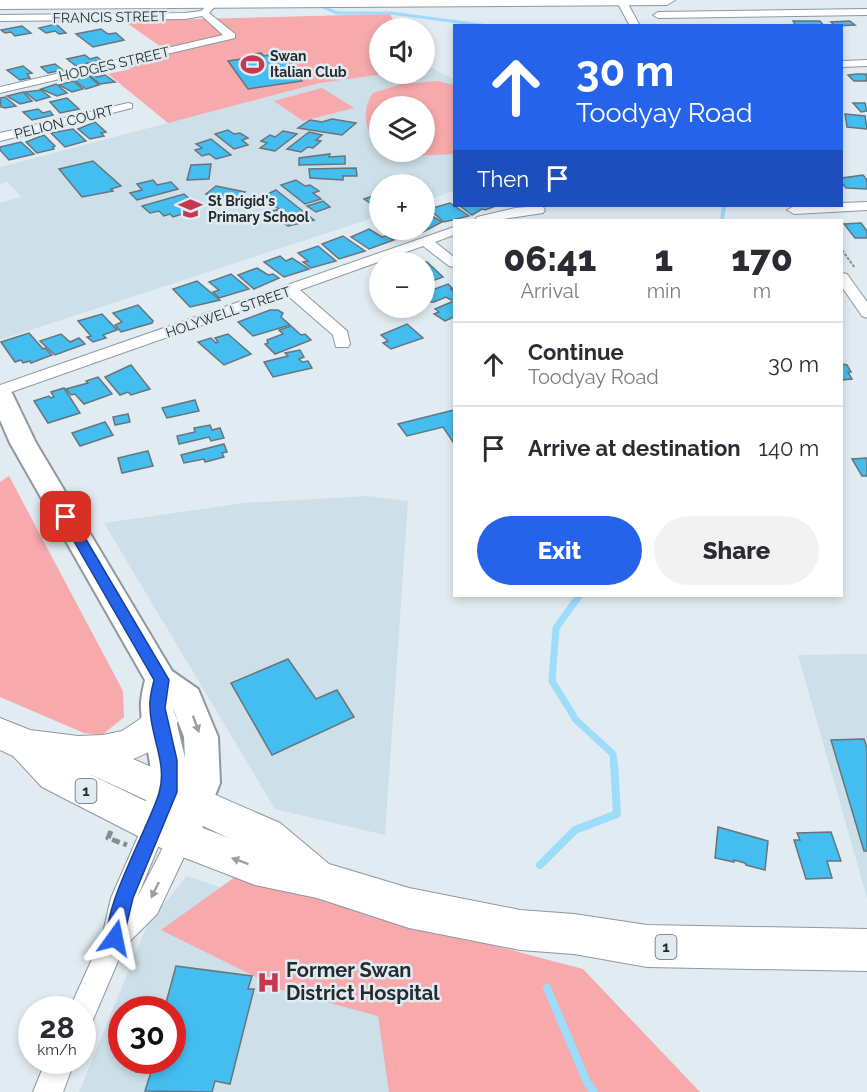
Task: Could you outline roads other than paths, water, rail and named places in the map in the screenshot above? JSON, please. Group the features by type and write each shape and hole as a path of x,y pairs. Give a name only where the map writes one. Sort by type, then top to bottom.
{"main road":[{"path":"0,4 208,8 667,0"},
{"path":"0,392 23,443 161,680 186,698 201,737 203,783 175,815"},
{"path":"161,680 157,708 169,760 175,815"},
{"path":"76,751 118,749 153,732 160,721"},
{"name":"1","path":"13,739 56,777 175,815"},
{"name":"1","path":"13,739 76,751 255,866 317,879 409,908 520,930 574,934 647,946 867,950"}],"street":[{"path":"621,0 634,24"},
{"name":"FRANCIS STREET","path":"0,18 185,16 208,8"},
{"name":"HODGES STREET","path":"0,90 229,38 231,36 208,8"},
{"path":"657,15 867,12"},
{"path":"843,64 867,63"},
{"name":"PELION COURT","path":"0,137 128,106"},
{"path":"796,212 867,206"},
{"path":"486,219 515,212 538,210"},
{"name":"HOLYWELL STREET","path":"0,392 453,231"},
{"path":"425,241 453,262"},
{"path":"843,278 867,313"},
{"path":"291,290 341,334 342,344"},
{"path":"89,996 115,938 148,905 175,815"},
{"path":"48,1092 55,1074"}],"waterway":[{"path":"323,7 337,13 391,13 473,24"},
{"path":"722,219 724,207"},
{"path":"578,597 556,628 552,681 576,720 613,754 614,765"},
{"path":"540,865 575,830 617,814 614,764"},
{"path":"547,988 587,1082 594,1092"}],"place":[{"name":"Swan Italian Club","path":"252,64"},
{"name":"St Brigid's Primary School","path":"190,209"},
{"name":"Former Swan District Hospital","path":"268,982"}]}
